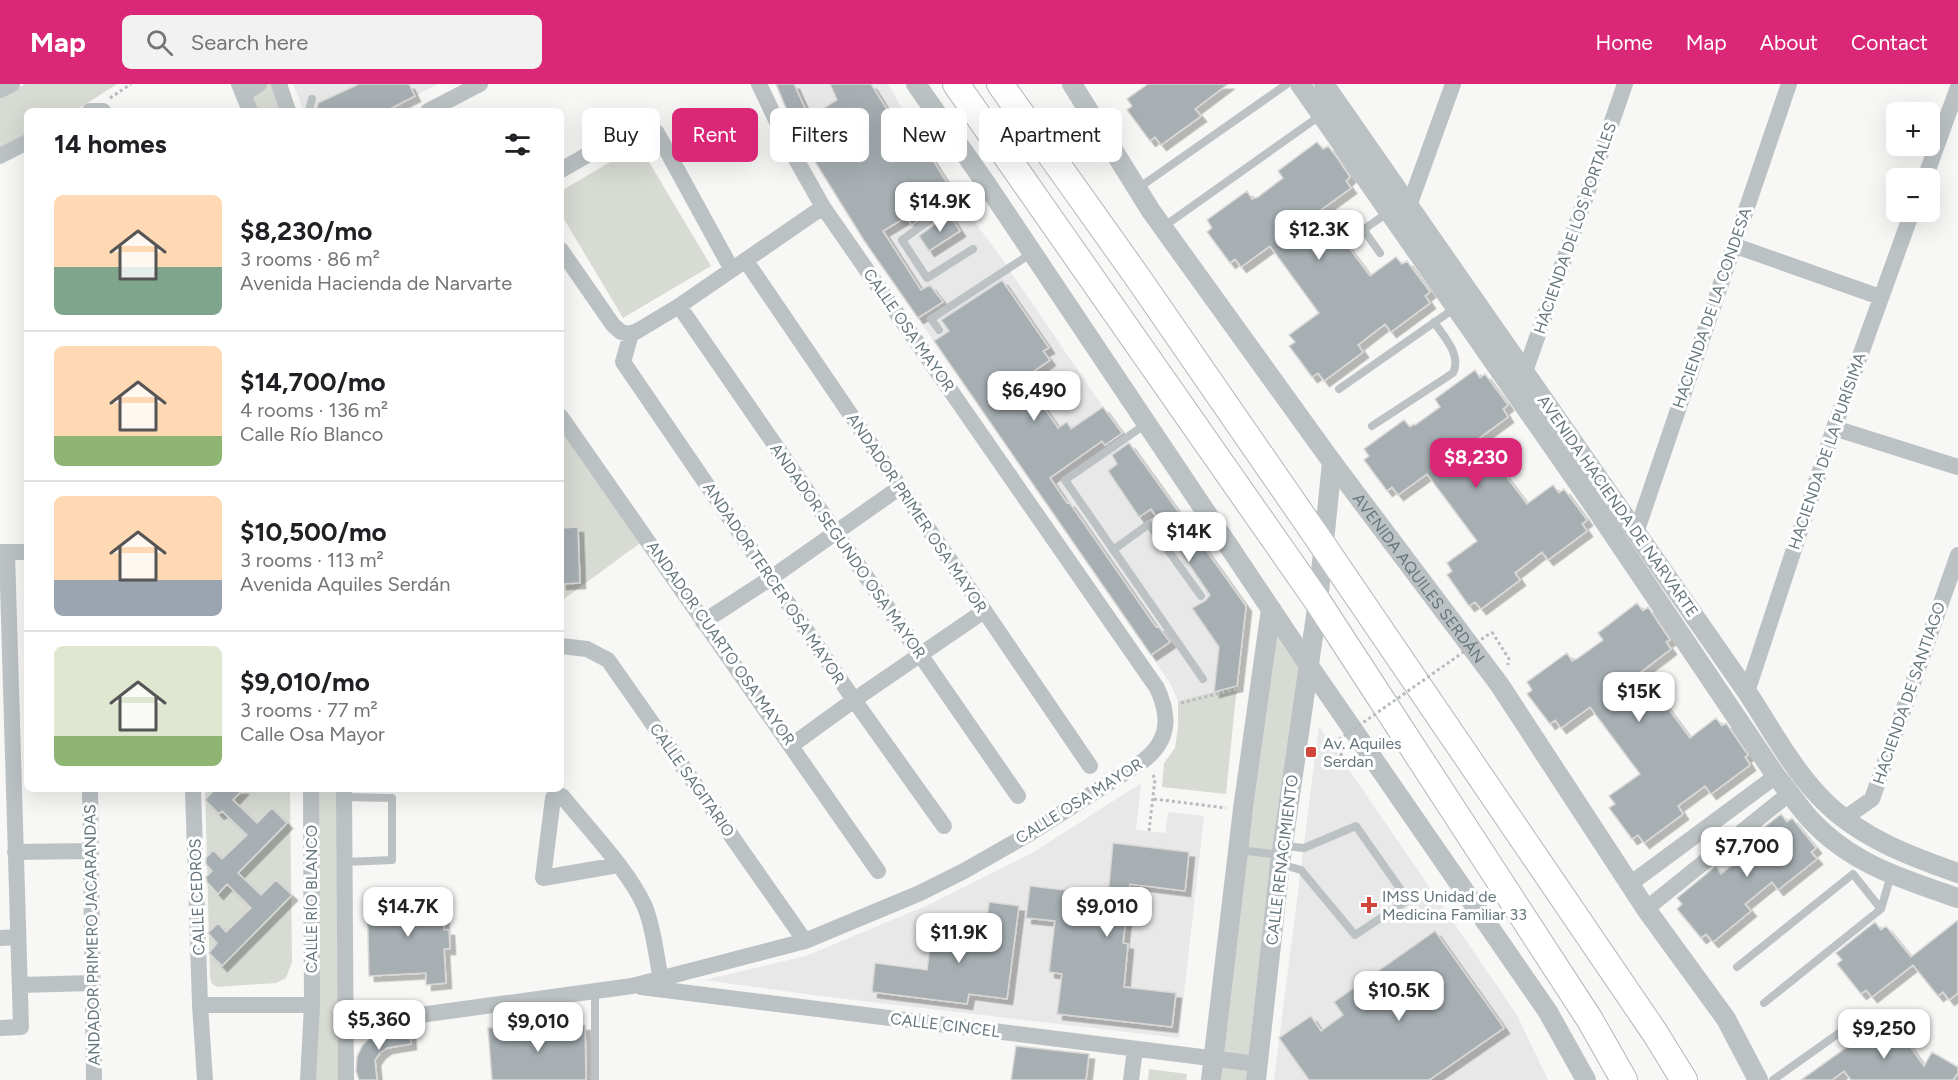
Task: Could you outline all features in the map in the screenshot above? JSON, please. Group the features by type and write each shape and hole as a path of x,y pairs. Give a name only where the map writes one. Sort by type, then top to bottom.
{"main road":[{"path":"956,84 1318,602 1590,1020 1624,1080"},
{"path":"1000,84 1136,275 1324,547 1655,1033 1684,1080"}],"street":[{"path":"0,90 12,84"},
{"path":"249,108 241,89 259,84"},
{"path":"279,84 287,108"},
{"path":"434,108 480,84"},
{"name":"CALLE OSA MAYOR","path":"347,1024 632,986 805,941 964,872 1121,776 1150,755 1164,734 1166,726 1164,707 1157,688 823,207 788,145 759,84"},
{"path":"916,84 987,185 1309,666 1548,1012 1586,1080"},
{"name":"AVENIDA AQUILES SERDÁN","path":"1072,84 1162,227 1332,462 1498,684 1646,909 1726,1019 1758,1080"},
{"name":"AVENIDA HACIENDA DE NARVARTE","path":"1300,84 1590,500 1776,776 1812,821 1852,855 1891,875 1958,898"},
{"name":"AVENIDA HACIENDA DE NARVARTE","path":"1324,84 1747,692 1798,771 1828,805 1845,818 1902,854 1958,873"},
{"path":"1409,206 1453,84"},
{"name":"HACIENDA DE LOS PORTALES","path":"1525,372 1625,84"},
{"name":"HACIENDA DE LA CONDESA","path":"1636,533 1789,84"},
{"path":"1928,168 1954,109 1958,87"},
{"name":"ANDADOR PRIMER OSA MAYOR","path":"564,168 640,125 647,124 657,133 739,264 899,488 1090,766"},
{"path":"0,156 24,144"},
{"path":"564,261 613,325 621,332 631,334 679,306 823,207"},
{"name":"HACIENDA DE LA PURÍSIMA","path":"1747,692 1834,428 1908,222"},
{"path":"1733,245 1880,297"},
{"name":"ANDADOR SEGUNDO OSA MAYOR","path":"679,306 1018,796"},
{"name":"ANDADOR TERCER OSA MAYOR","path":"631,334 623,362 854,700 944,826"},
{"name":"ANDADOR CUARTO OSA MAYOR","path":"564,421 879,871"},
{"path":"1834,428 1958,467"},
{"name":"CALLE RENACIMIENTO","path":"1257,1072 1282,855 1318,602 1332,462"},
{"path":"1590,500 1603,485"},
{"path":"704,622 899,488"},
{"path":"0,1028 21,1027 15,852 19,711 3,552 24,552"},
{"name":"HACIENDA DE SANTIAGO","path":"1845,818 1872,799 1958,555"},
{"path":"1211,1080 1243,810 1271,609"},
{"path":"792,745 984,611"},
{"name":"CALLE SAGITARIO","path":"564,646 587,649 608,660 805,941"},
{"path":"1630,884 1776,776"},
{"name":"ANDADOR PRIMERO JACARANDAS","path":"90,792 94,1080"},
{"name":"CALLE CEDROS","path":"193,792 200,1005 205,1080"},
{"name":"CALLE RÍO BLANCO","path":"308,1080 312,1005 311,792"},
{"name":"CALLE RÍO BLANCO","path":"344,793 346,1080"},
{"path":"1646,909 1790,793"},
{"path":"618,865 543,878 553,798 557,795 562,796 618,865 635,888 645,908 661,979"},
{"path":"15,852 91,851"},
{"path":"0,938 18,938"},
{"path":"20,985 93,983"},
{"name":"CALLE CINCEL","path":"632,986 1213,1058 1257,1072"},
{"path":"200,1005 312,1005"},
{"path":"1131,1080 1135,1049"}],"lane":[{"path":"1137,189 1287,84"},
{"path":"310,108 312,99"},
{"path":"1162,227 1322,115"},
{"path":"973,249 927,279 902,240 942,211 987,185"},
{"path":"1380,253 1365,232 1367,226 1389,212"},
{"path":"939,330 931,319 1032,253"},
{"path":"1339,389 1456,308"},
{"path":"1372,426 1453,373 1457,365 1456,356 1434,322"},
{"path":"1147,424 1065,480 1203,679"},
{"path":"1113,550 1149,524 1201,596"},
{"path":"344,793 392,798 392,860 345,862"},
{"path":"1238,850 1282,855 1356,826 1408,900 1355,935 1301,870 1282,855"},
{"path":"1737,967 1853,874 1881,909"},
{"path":"1764,1003 1881,909 1891,875"},
{"path":"595,992 595,1080"},
{"path":"1773,1080 1863,1016"}],"path":[{"path":"1347,764 1334,743 1492,632 1509,659"},
{"path":"1164,707 1260,684"},
{"path":"1149,831 1155,779 1151,771"},
{"path":"1154,800 1243,810"}],"shaded area":[{"path":"25,84 117,84 80,108 24,108 24,137 0,149 0,97"},
{"path":"245,84 272,84 280,108 256,108"},
{"path":"293,84 438,84 392,108 303,108"},
{"path":"776,84 888,84 902,108 881,108 881,162 934,162 1103,407 1246,606 1237,686 1178,701 1170,683 1151,655 865,242 816,162 869,162 869,108 786,108"},
{"path":"610,162 649,162 711,266 623,318 564,219 564,189"},
{"path":"564,429 643,541 564,599"},
{"path":"1277,637 1299,669 1272,851 1246,1080 1221,1080 1248,847"},
{"path":"1237,686 1226,794 1162,787 1164,763 1175,748 1178,701"},
{"name":"IMSS Unidad de Medicina Familiar 33","path":"1319,726 1517,1015 1548,1080 1274,1080"},
{"path":"1141,783 1136,830 1165,833 1168,812 1204,816 1179,1038 820,996 704,980 806,956 928,905 1034,852"},
{"path":"205,792 290,792 292,962 286,978 276,983 217,987 212,984"},
{"path":"317,792 337,792 340,1080 313,1080"},
{"path":"1149,1069 1187,1074 1186,1080 1148,1080"}],"building":[{"path":"359,84 409,84 415,96 392,108 317,108 318,103"},
{"path":"776,84 794,84 805,108 786,108"},
{"path":"830,84 871,84 886,108 881,108 881,162 934,162 951,189 939,197 943,203 912,225 906,217 883,231 921,290 930,285 943,302 918,318 865,242 815,162 869,162 869,108 824,108 837,100"},
{"path":"1148,84 1228,84 1195,109 1201,116 1161,145 1155,137 1150,141 1127,110 1132,106 1127,99"},
{"path":"1317,142 1323,149 1328,146 1338,159 1350,177 1346,181 1351,188 1321,210 1370,276 1396,257 1402,264 1407,261 1430,292 1425,296 1430,303 1391,332 1385,324 1358,345 1363,352 1324,381 1318,373 1312,377 1289,346 1295,342 1289,335 1319,313 1270,246 1241,267 1235,259 1230,263 1207,232 1212,228 1207,220 1247,191 1252,199 1258,197 1283,178 1278,171"},
{"path":"949,214 960,231 929,251 919,236"},
{"path":"1002,280 1049,348 1043,351 1050,360 1033,372 1045,390 1036,396 1058,428 1067,422 1071,429 1103,407 1122,433 1105,445 1102,441 1050,478 1156,627 1158,626 1170,642 1151,655 934,341 949,331 941,320"},
{"path":"1475,370 1480,378 1485,374 1508,405 1503,409 1508,417 1478,439 1527,504 1553,485 1559,493 1564,489 1587,520 1582,524 1587,531 1548,560 1542,552 1515,573 1520,580 1481,609 1475,602 1469,606 1447,575 1452,571 1447,563 1477,541 1427,474 1398,495 1392,487 1387,491 1364,460 1369,456 1364,449 1404,420 1410,427 1415,425 1440,407 1435,399"},
{"path":"1129,443 1246,606 1237,686 1214,692 1219,647 1192,608 1205,601 1210,595 1151,509 1139,517 1108,471 1117,464 1112,455"},
{"path":"578,527 580,583 564,584 564,528"},
{"path":"1637,603 1643,611 1648,607 1670,640 1666,642 1671,649 1641,672 1690,738 1716,718 1722,726 1726,723 1748,755 1745,757 1750,765 1711,794 1705,786 1678,806 1683,814 1644,843 1638,835 1632,839 1609,808 1615,804 1609,796 1640,774 1590,707 1561,728 1555,720 1550,724 1527,694 1532,690 1527,682 1567,653 1572,661 1578,658 1603,640 1598,633"},
{"path":"212,792 240,792 233,800 257,823 272,808 287,823 238,873 261,895 276,880 292,895 222,966 209,953 217,943 208,933 218,923 226,932 251,908 227,884 218,894 207,882 206,877 212,871 206,864 206,858 213,850 222,859 247,835 222,811 219,814 205,800"},
{"path":"1781,814 1787,822 1792,818 1816,848 1811,852 1817,859 1778,890 1772,882 1745,904 1751,911 1713,942 1706,934 1701,938 1677,909 1682,904 1677,898 1716,866 1721,874 1743,857 1748,852 1742,845"},
{"path":"1113,843 1189,852 1185,891 1130,884 1123,943 1128,944 1124,987 1176,993 1172,1027 1057,1014 1062,974 1049,972 1055,921 1026,918 1030,886 1108,895"},
{"path":"422,890 443,890 444,930 449,930 450,949 444,949 446,983 426,985 426,973 369,976 367,892 386,891 387,909 395,909 395,912 423,908"},
{"path":"989,902 1019,906 1007,999 969,994 967,1004 872,992 875,963 927,970 932,933 985,939"},
{"path":"1958,920 1958,993 1949,1000 1943,992 1938,996 1913,965 1872,997 1866,990 1861,994 1837,964 1842,960 1836,953 1875,922 1881,930 1886,926 1911,957"},
{"path":"1435,931 1504,1028 1429,1080 1309,1080 1279,1038 1311,1016 1321,1031 1343,1015 1334,1002"},
{"path":"1889,1017 1924,1066 1932,1052 1958,1067 1958,1073 1953,1080 1851,1080 1844,1071 1832,1080 1801,1080"},
{"path":"585,1025 586,1080 492,1080 488,1028"},
{"path":"394,1030 410,1030 411,1044 387,1048 375,1060 377,1080 359,1080 356,1071 357,1057 362,1046 371,1037"},
{"path":"1016,1046 1089,1054 1086,1080 1011,1080"}],"place":[{"name":"Av. Aquiles Serdan","path":"1311,752"},
{"name":"IMSS Unidad de Medicina Familiar 33","path":"1369,905"}]}
